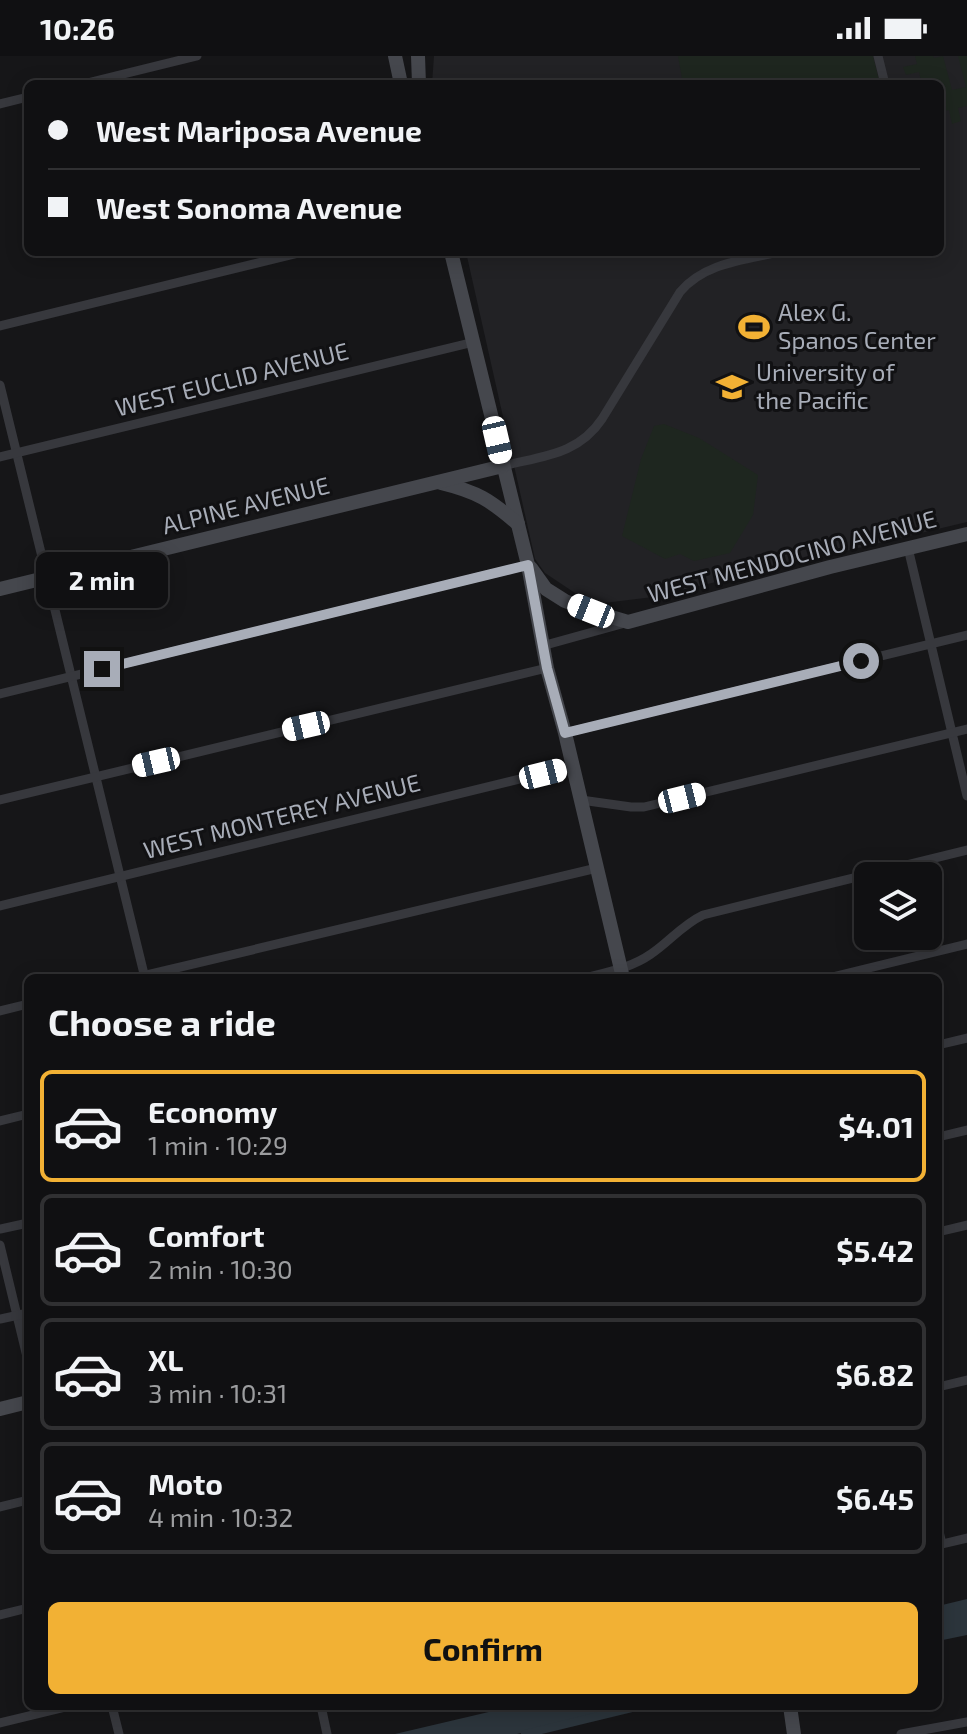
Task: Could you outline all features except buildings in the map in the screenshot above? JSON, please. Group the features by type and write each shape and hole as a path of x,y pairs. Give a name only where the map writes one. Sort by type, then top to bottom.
{"street":[{"path":"99,80 197,56"},
{"path":"418,56 419,80"},
{"path":"878,56 884,80"},
{"path":"393,58 400,80"},
{"path":"0,104 24,98"},
{"path":"0,326 287,256"},
{"path":"452,256 528,565 547,668 622,974 655,952 681,928 703,915 967,850"},
{"path":"503,466 566,450 589,437 680,292 692,279 711,269 763,256"},
{"name":"WEST EUCLID AVENUE","path":"0,457 474,342"},
{"path":"0,385 120,877 140,974"},
{"name":"ALPINE AVENUE","path":"0,589 503,466"},
{"path":"437,482 483,496 518,524"},
{"name":"WEST MENDOCINO AVENUE","path":"542,646 830,567 967,534"},
{"path":"908,548 967,796"},
{"path":"0,694 528,565"},
{"name":"WEST MENDOCINO AVENUE","path":"528,565 546,589 565,601 628,622"},
{"path":"565,733 967,635"},
{"path":"0,800 547,668"},
{"path":"581,800 644,807 967,729"},
{"name":"WEST MONTEREY AVENUE","path":"0,906 573,766"},
{"path":"154,974 597,868"},
{"path":"844,974 967,944"},
{"path":"0,1011 24,1005"},
{"path":"942,1044 967,1038"},
{"path":"0,1121 24,1115"},
{"path":"942,1136 967,1130"},
{"path":"0,1229 24,1224"},
{"path":"942,1231 967,1225"},
{"path":"0,1245 24,1344"},
{"path":"0,1319 24,1314"},
{"path":"942,1386 967,1380"},
{"path":"0,1409 24,1403"},
{"path":"0,1507 24,1501"},
{"path":"942,1544 967,1538"},
{"path":"0,1615 24,1609"},
{"path":"0,1723 54,1710"},
{"path":"113,1710 119,1734"},
{"path":"322,1710 327,1734"},
{"path":"791,1710 794,1734"},
{"path":"901,1734 967,1722"}],"shaded area":[{"name":"University of the Pacific","path":"434,56 967,56 967,522 653,597 604,603 575,593 545,573 535,559 467,256 944,256 944,80 432,80"},
{"path":"678,56 873,56 879,80 682,80"},
{"path":"915,56 943,56 952,90 966,87 958,56 967,56 967,106 958,108 961,121 952,124 949,110 944,111 944,80 921,80 919,72 906,75 903,67 917,64"},
{"path":"664,424 699,438 758,475 753,515 730,553 694,561 680,554 665,559 622,536 641,459 654,426"},
{"path":"967,1599 967,1635 942,1640 942,1605"},
{"path":"497,1710 626,1710 517,1734 395,1734"}],"waterway":[{"path":"525,1734 624,1710"}],"place":[{"name":"Alex G. Spanos Center","path":"754,327"},
{"name":"University of the Pacific","path":"732,387"}],"route":[{"path":"102,669 528,565 547,668 565,733 861,661"}]}
